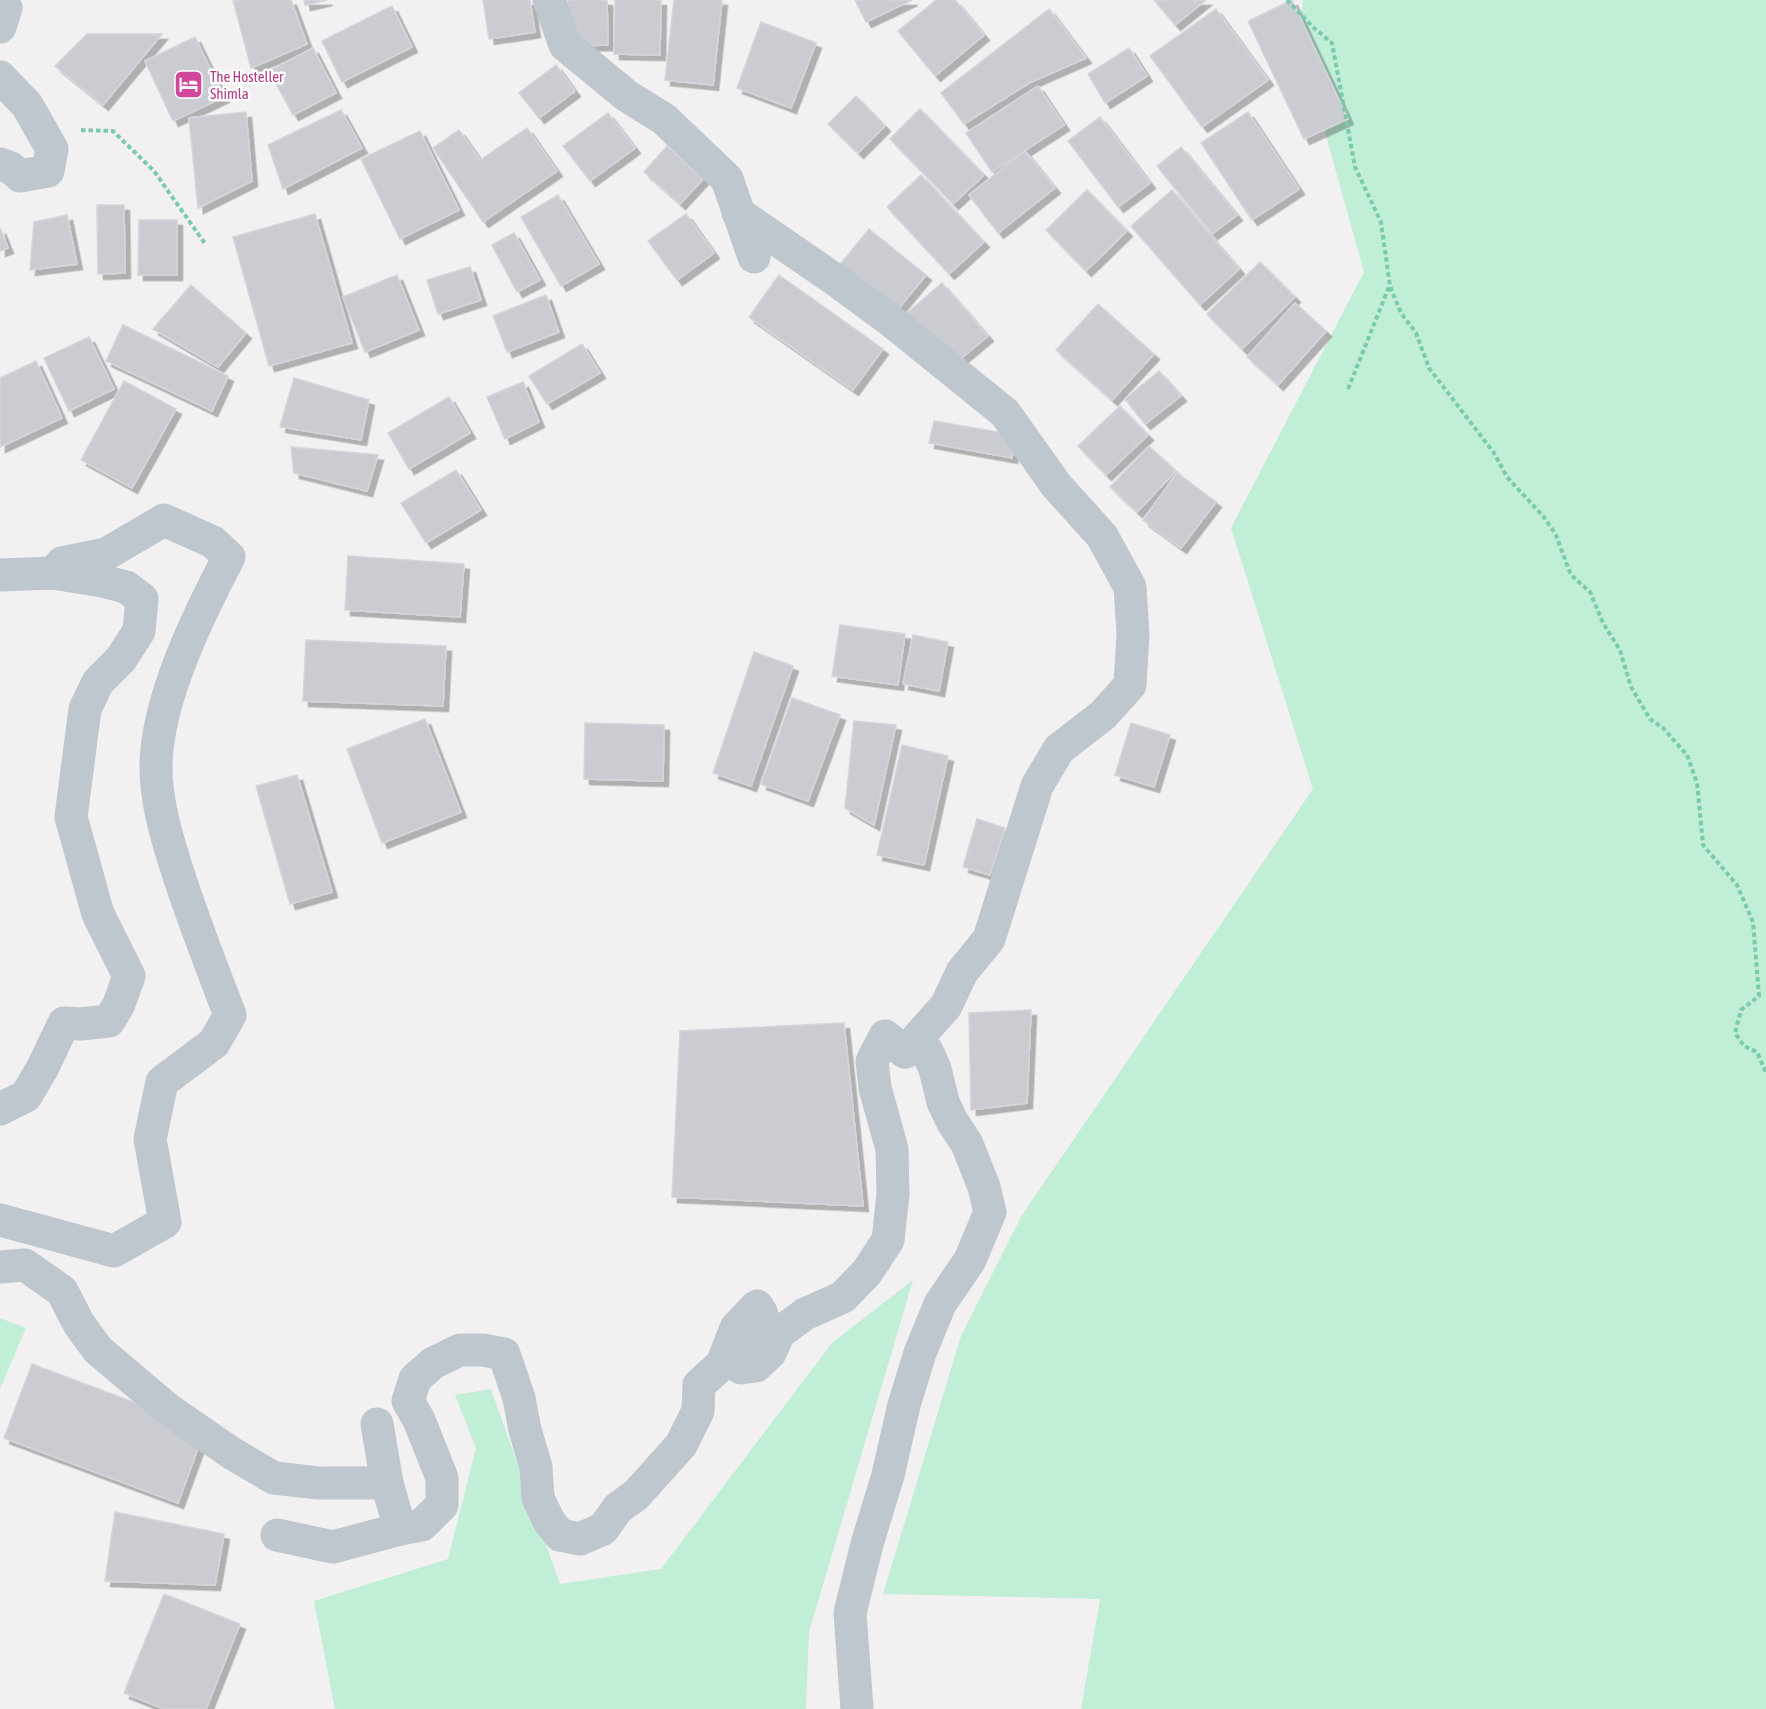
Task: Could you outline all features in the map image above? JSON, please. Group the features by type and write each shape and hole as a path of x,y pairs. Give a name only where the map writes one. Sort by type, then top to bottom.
{"street":[{"path":"549,0 565,45 627,96 664,119 727,179 754,256"},
{"path":"0,2 6,8 0,27"},
{"path":"0,78 27,105 52,149 48,171 20,176 11,168 0,164"},
{"path":"738,213 890,320 1005,413 1056,484 1102,536 1130,587 1133,634 1130,685 1103,715 1059,749 1036,786 989,939 962,972 946,1006 905,1052"},
{"path":"0,1220 114,1251 165,1222 150,1139 162,1082 214,1043 230,1015 170,849 160,807 156,766 161,721 178,669 199,617 229,557 213,542 164,520 106,554 62,563 53,573"},
{"path":"0,575 53,573 102,581 126,587 142,599 139,631 121,659 98,682 85,709 71,817 98,914 129,976 119,1004 109,1021 64,1023 26,1096 0,1109"},
{"path":"277,1535 333,1547 422,1525 442,1505 442,1478 419,1420 408,1401 416,1379 433,1363 460,1350 483,1350 504,1354 519,1398 525,1430 536,1467 538,1498 549,1521 560,1535 580,1539 603,1529 618,1508 636,1496 681,1445 698,1411 699,1385 722,1364 736,1328 757,1306 762,1314 756,1334 737,1360 741,1368 756,1366 770,1353 779,1333 805,1314 843,1298 867,1272 883,1248 888,1240 893,1194 891,1149 879,1107 872,1061 885,1036 905,1052"},
{"path":"857,1709 850,1613 867,1544 920,1353 940,1304 970,1260 990,1212 984,1187 967,1144 943,1102 935,1069 927,1051 921,1046 905,1052"},
{"path":"0,1267 25,1265 62,1291 79,1324 98,1350 169,1410 233,1454 274,1478 319,1483 387,1483"},
{"path":"377,1424 387,1483 400,1529"}],"path":[{"path":"1287,0 1332,43 1355,167 1381,222 1390,286 1401,313 1416,333 1429,368 1494,453 1507,477 1543,516 1555,533 1571,575 1590,592 1604,623 1620,650 1631,687 1650,719 1663,728 1687,755 1697,783 1702,845 1737,885 1753,922 1759,996 1741,1010 1735,1033 1744,1046 1757,1052 1766,1073"},
{"path":"41,130 112,131 154,171 206,245"},
{"path":"1348,389 1390,286"}],"green space":[{"path":"1303,0 1766,0 1766,1709 1081,1709 1100,1599 883,1594 961,1336 1022,1215 1313,789 1231,528 1364,272 1299,39"},
{"path":"913,1280 809,1632 806,1709 335,1709 314,1601 448,1559 476,1448 455,1395 491,1389 560,1584 661,1569 832,1343"},
{"path":"0,1318 26,1328 0,1389"}],"building":[{"path":"233,0 291,0 307,44 251,68"},
{"path":"304,0 327,0 305,5"},
{"path":"483,0 530,0 535,32 489,39"},
{"path":"568,0 607,0 608,45 569,46"},
{"path":"615,0 661,0 660,55 614,54"},
{"path":"674,0 722,0 713,85 665,80"},
{"path":"855,0 912,0 866,22"},
{"path":"936,0 955,0 984,35 935,76 898,31"},
{"path":"1154,0 1206,0 1175,25"},
{"path":"1292,0 1348,119 1304,139 1248,21"},
{"path":"392,6 412,47 342,82 322,41"},
{"path":"1049,9 1086,58 1029,83 964,124 941,93"},
{"path":"1216,9 1268,80 1202,127 1150,56"},
{"path":"761,22 816,43 791,108 737,88"},
{"path":"87,34 162,34 103,105 55,66"},
{"path":"195,37 224,97 173,121 145,61"},
{"path":"313,48 336,93 293,115 269,71"},
{"path":"1129,48 1147,76 1105,103 1088,74"},
{"path":"556,65 575,91 539,118 519,93"},
{"path":"1038,86 1064,125 992,172 966,133"},
{"path":"856,96 885,126 858,153 828,124"},
{"path":"920,109 984,175 953,204 890,139"},
{"path":"341,110 362,148 283,189 268,145"},
{"path":"246,112 252,181 198,208 189,118"},
{"path":"1248,112 1299,189 1252,220 1201,143"},
{"path":"608,113 635,148 590,181 563,146"},
{"path":"1100,117 1150,183 1118,207 1068,141"},
{"path":"527,128 557,171 483,222 433,148 459,130 480,160"},
{"path":"420,131 459,210 400,239 361,159"},
{"path":"667,146 703,179 680,204 644,172"},
{"path":"1181,147 1237,215 1212,234 1157,166"},
{"path":"1025,151 1055,188 998,233 969,195"},
{"path":"921,175 984,242 949,274 887,207"},
{"path":"1087,190 1127,231 1086,271 1046,230"},
{"path":"1172,190 1239,269 1200,305 1131,226"},
{"path":"558,195 599,264 561,286 521,217"},
{"path":"97,205 124,205 125,273 98,274"},
{"path":"315,214 352,343 269,366 233,237"},
{"path":"686,214 714,253 677,280 648,241"},
{"path":"67,215 77,264 30,270 34,222"},
{"path":"139,220 177,220 177,275 138,275"},
{"path":"0,228 8,248 0,251"},
{"path":"869,229 926,275 894,314 837,268"},
{"path":"514,233 540,280 517,292 492,245"},
{"path":"1260,262 1295,297 1242,349 1207,314"},
{"path":"470,267 481,300 438,314 427,280"},
{"path":"397,275 419,330 365,352 343,297"},
{"path":"779,275 883,349 853,390 749,317"},
{"path":"942,283 988,336 953,365 907,313"},
{"path":"191,285 246,333 218,367 153,329"},
{"path":"546,295 559,332 507,352 493,316"},
{"path":"1295,303 1326,331 1278,385 1247,357"},
{"path":"1098,304 1154,354 1112,400 1056,350"},
{"path":"123,325 228,376 212,411 106,361"},
{"path":"89,337 114,389 69,411 44,358"},
{"path":"582,344 600,373 547,404 529,376"},
{"path":"36,361 62,418 0,447 0,378"},
{"path":"1159,371 1181,396 1145,424 1125,399"},
{"path":"294,378 369,400 361,440 280,427"},
{"path":"124,381 176,409 132,488 81,460"},
{"path":"523,382 539,422 505,439 487,397"},
{"path":"449,397 470,433 409,469 388,433"},
{"path":"1120,406 1148,435 1106,475 1078,446"},
{"path":"934,421 1016,435 1012,458 929,443"},
{"path":"1149,446 1176,471 1137,512 1110,487"},
{"path":"291,447 378,455 367,491 294,473"},
{"path":"456,470 481,510 426,543 401,503"},
{"path":"1177,473 1216,502 1181,548 1143,520"},
{"path":"348,556 464,564 460,617 345,610"},
{"path":"840,625 905,634 898,685 832,676"},
{"path":"913,635 948,642 939,691 903,684"},
{"path":"306,640 446,646 443,706 303,701"},
{"path":"754,652 793,666 751,786 713,773"},
{"path":"792,698 840,715 808,801 761,784"},
{"path":"425,719 461,812 382,843 347,749"},
{"path":"854,721 896,725 874,825 845,808"},
{"path":"585,723 664,725 663,781 584,779"},
{"path":"1131,723 1170,735 1154,787 1115,775"},
{"path":"902,745 948,756 924,865 877,855"},
{"path":"297,775 332,892 290,904 256,786"},
{"path":"977,819 1005,828 990,875 963,867"},
{"path":"1031,1010 1027,1103 971,1110 969,1013"},
{"path":"844,1023 863,1206 672,1197 680,1031"},
{"path":"32,1364 205,1429 178,1503 4,1438"},
{"path":"115,1512 224,1534 215,1585 105,1581"},
{"path":"164,1594 240,1624 206,1709 164,1709 124,1693"}],"place":[{"name":"The Hosteller Shimla","path":"189,85"}]}
